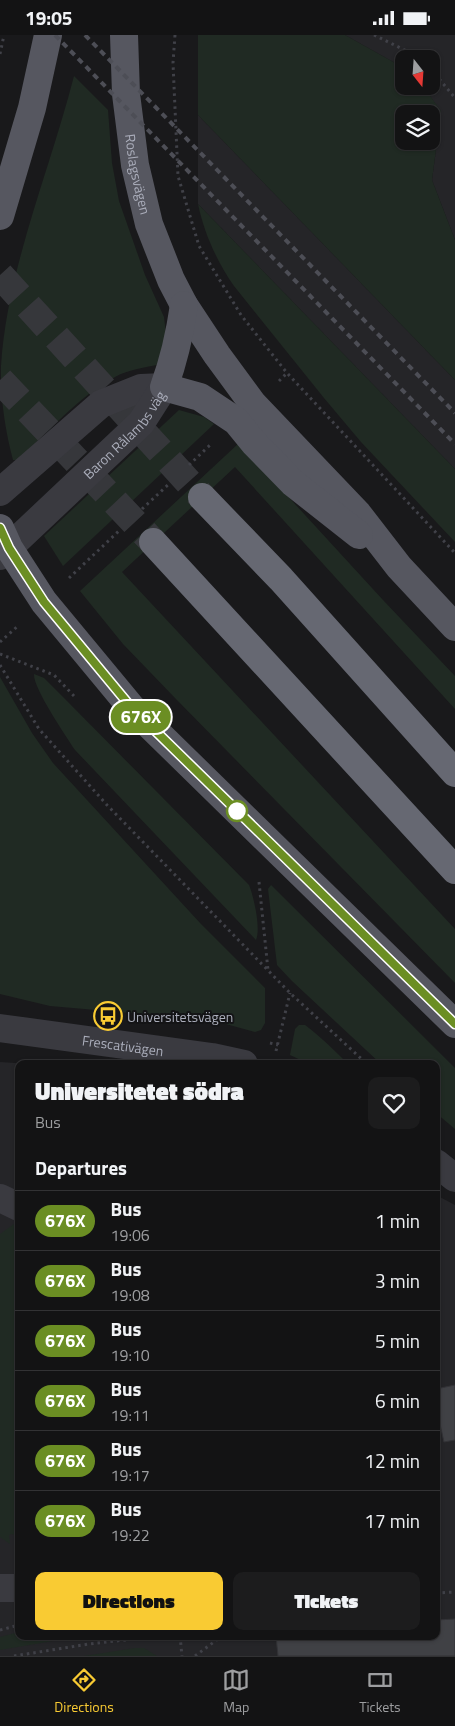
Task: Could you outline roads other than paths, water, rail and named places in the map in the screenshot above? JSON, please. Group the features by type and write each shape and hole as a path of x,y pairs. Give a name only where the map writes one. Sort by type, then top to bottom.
{"highway":[{"path":"202,497 281,579 455,773"},
{"path":"153,543 455,870"}],"main road":[{"path":"0,216 32,108 48,35"},
{"name":"Roslagsvägen","path":"124,35 126,94 135,165 150,224 171,280 184,305 217,355 253,404 358,514 399,567"},
{"path":"184,305 177,347 164,387 200,397 236,421 254,443 293,483 399,567 455,627"},
{"path":"3,544 44,602 131,707 455,1024"}],"street":[{"name":"Baron Rålambs väg","path":"0,492 101,404 141,388 164,387"},
{"name":"Baron Rålambs väg","path":"3,544 141,423 164,387"},
{"name":"Frescativägen","path":"0,1028 226,1060"},
{"path":"440,1166 455,1178"},
{"path":"0,1198 15,1205"},
{"path":"0,1588 15,1588"}],"tunnel":[{"path":"0,275 202,497"},
{"path":"0,380 153,542"}],"railway":[{"path":"55,35 455,444"},
{"path":"85,35 455,413"}],"place":[{"name":"Universitetsvägen","path":"108,1016"}]}
